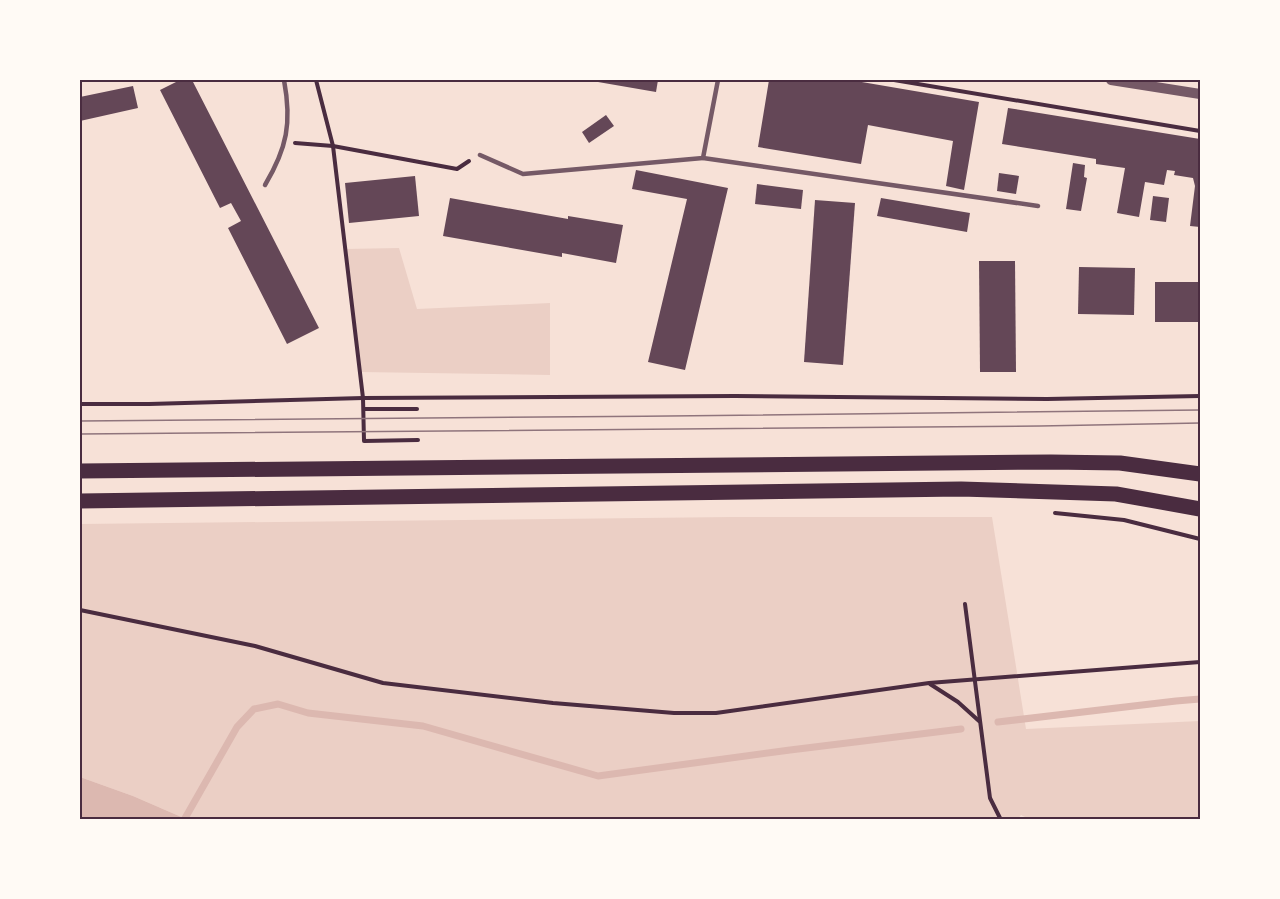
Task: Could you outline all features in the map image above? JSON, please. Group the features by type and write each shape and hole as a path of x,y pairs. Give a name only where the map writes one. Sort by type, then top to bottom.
{"main road":[{"path":"80,471 1086,462 1120,463 1200,474"},
{"path":"80,501 961,489 1116,494 1200,509"}],"street":[{"path":"1111,80 1200,94"}],"lane":[{"path":"265,185 276,166 285,142 287,113 284,80"},
{"path":"703,158 718,80"},
{"path":"480,155 523,174 703,158 1038,206"}],"path":[{"path":"316,80 333,146 363,398 364,441 418,440"},
{"path":"894,80 1200,130"},
{"path":"285,142 333,146 457,169 480,155"},
{"path":"80,404 363,398 735,396 1047,399 1200,396"},
{"path":"364,409 417,409"},
{"path":"1050,513 1124,520 1200,539"},
{"path":"964,604 990,798 1001,819"},
{"path":"80,610 255,646 383,683 553,703 674,713 716,713 929,683 1200,662"},
{"path":"929,683 958,702 980,721"}],"shaded area":[{"path":"399,248 417,309 550,303 550,375 360,372 345,249"},
{"path":"731,517 992,517 1026,729 1200,721 1200,819 1031,820 1021,815 1017,820 186,819 133,796 80,777 80,524"},
{"path":"80,777 133,796 186,819 80,819"}],"building":[{"path":"180,80 192,80 319,328 287,344 228,228 241,221 231,203 220,208 160,90"},
{"path":"598,80 658,80 656,92 598,82"},
{"path":"769,80 850,80 979,102 964,190 946,186 953,141 868,125 861,164 758,147"},
{"path":"133,86 138,108 80,121 80,97"},
{"path":"1008,108 1200,139 1200,227 1190,226 1195,186 1193,178 1174,175 1175,171 1167,170 1164,185 1145,182 1139,217 1117,213 1125,168 1096,164 1096,159 1002,144"},
{"path":"606,115 614,126 589,143 582,132"},
{"path":"1073,163 1085,165 1084,177 1087,178 1081,211 1066,209"},
{"path":"636,170 728,188 685,370 648,362 687,199 632,189"},
{"path":"999,173 1019,176 1016,194 997,191"},
{"path":"415,176 419,216 349,223 345,183"},
{"path":"757,184 803,190 801,209 755,204"},
{"path":"1153,196 1169,198 1166,222 1150,220"},
{"path":"450,198 568,219 568,216 623,225 616,263 562,253 562,257 443,236"},
{"path":"881,198 970,213 967,232 877,216"},
{"path":"815,200 855,203 843,365 804,362"},
{"path":"979,261 1015,261 1016,372 980,372"},
{"path":"1079,267 1135,268 1134,315 1078,314"},
{"path":"1155,282 1200,282 1200,322 1155,322"}],"waterway":[{"path":"998,722 1200,699"},
{"path":"184,820 237,727 254,709 278,704 308,713 423,726 598,776 961,729"}],"tram line":[{"path":"80,421 1200,410"},
{"path":"80,434 1200,423"}]}
